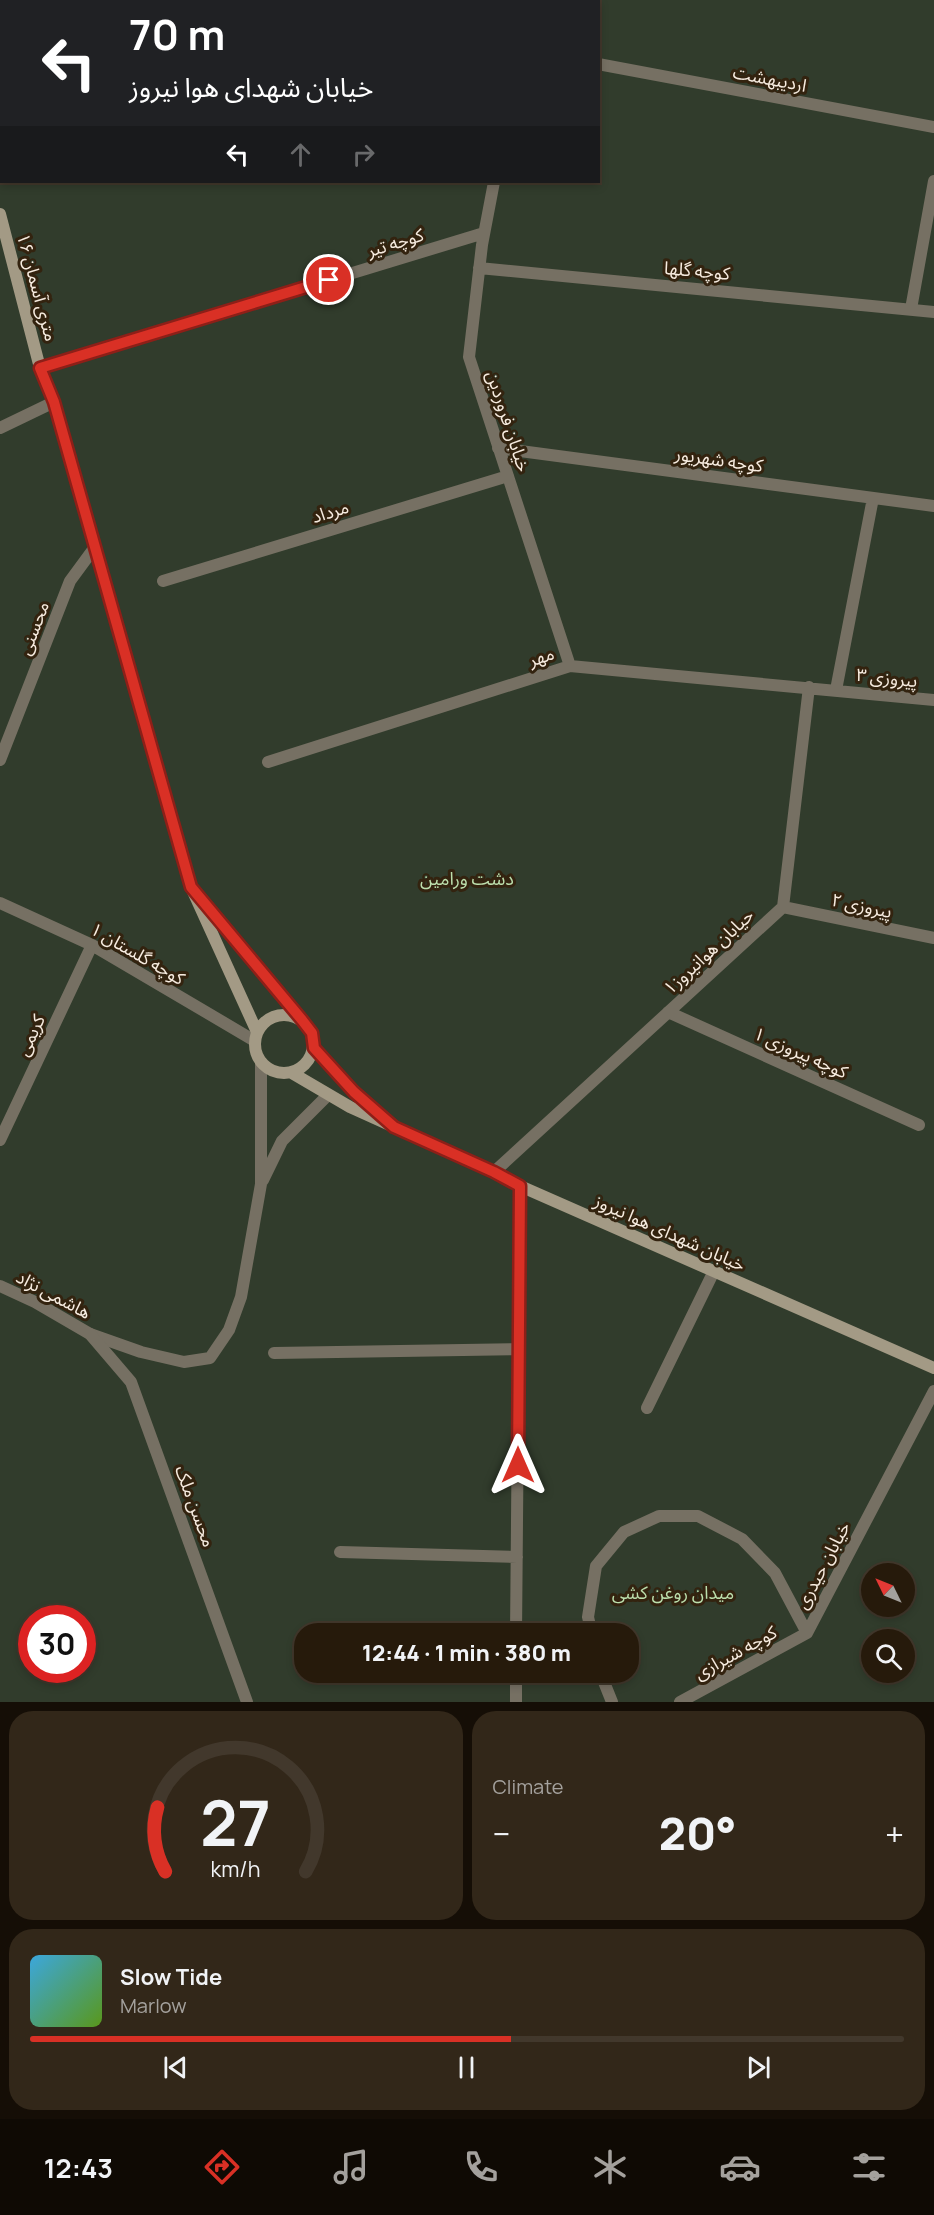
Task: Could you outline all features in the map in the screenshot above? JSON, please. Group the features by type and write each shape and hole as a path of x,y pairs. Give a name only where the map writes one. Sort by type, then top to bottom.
{"main road":[{"name":"۱۶ متری آسمان","path":"0,214 40,368 54,402 191,887 256,1036"},
{"name":"۱۶ متری آسمان","path":"191,887 302,1020"},
{"path":"285,1014 302,1020 312,1033 314,1048 306,1065 292,1073 275,1073 261,1064 254,1048 256,1036 268,1018 285,1014"},
{"name":"خیابان شهدای هوا نیروز","path":"314,1048 354,1092 394,1127"},
{"name":"خیابان شهدای هوا نیروز","path":"292,1073 350,1107 520,1186 934,1368"}],"street":[{"name":"اردیبهشت","path":"600,64 934,127"},
{"path":"911,309 934,181"},
{"name":"خیابان فروردین","path":"494,183 479,268 469,357 570,666"},
{"name":"کوچه تیر","path":"40,368 484,233"},
{"name":"کوچه گلها","path":"479,268 934,312"},
{"path":"0,428 54,402"},
{"name":"کوچه شهریور","path":"498,448 934,506"},
{"name":"مرداد","path":"163,581 508,476"},
{"path":"836,690 873,498"},
{"name":"محسنی","path":"0,760 70,581 95,547"},
{"name":"مهر","path":"268,762 570,666 836,690"},
{"path":"783,907 809,687"},
{"name":"پیروزی ۳","path":"836,690 934,700"},
{"name":"کوچه گلستان ۱","path":"0,903 92,945 256,1036"},
{"name":"پیروزی ۲","path":"783,907 934,938"},
{"name":"حیابان هوانیروز۱","path":"494,1172 783,907"},
{"name":"کریمی","path":"0,1140 92,945"},
{"name":"کوچه پیروزی ۱","path":"668,1012 919,1125"},
{"path":"90,1334 141,1352 184,1362 210,1358 229,1330 241,1297 261,1184 261,1064"},
{"path":"261,1184 282,1141 328,1095"},
{"path":"516,1623 520,1186"},
{"path":"647,1408 714,1271"},
{"name":"هاشمی نژاد","path":"0,1286 35,1302 90,1334"},
{"name":"محسن ملک","path":"90,1334 131,1382 247,1702"},
{"path":"274,1353 519,1349"},
{"name":"خیابان حیدری","path":"807,1633 934,1391"},
{"name":"خیابان حیدری","path":"589,1623 588,1617 596,1566 624,1532 659,1516 698,1516 742,1539 775,1574 807,1633"},
{"path":"340,1552 517,1557"},
{"name":"کوچه شیرازی","path":"680,1702 807,1633"},
{"path":"516,1683 516,1702"},
{"path":"604,1683 612,1702"}],"green space":[{"name":"دشت ورامین","path":"600,0 934,0 934,1702 0,1702 0,183 600,183"}],"route":[{"path":"329,280 40,368 54,402 191,887 302,1020 312,1033 314,1048 354,1092 394,1127 520,1186 518,1465"}],"park label":[{"name":"میدان روغن کشی","path":"673,1592"}]}
